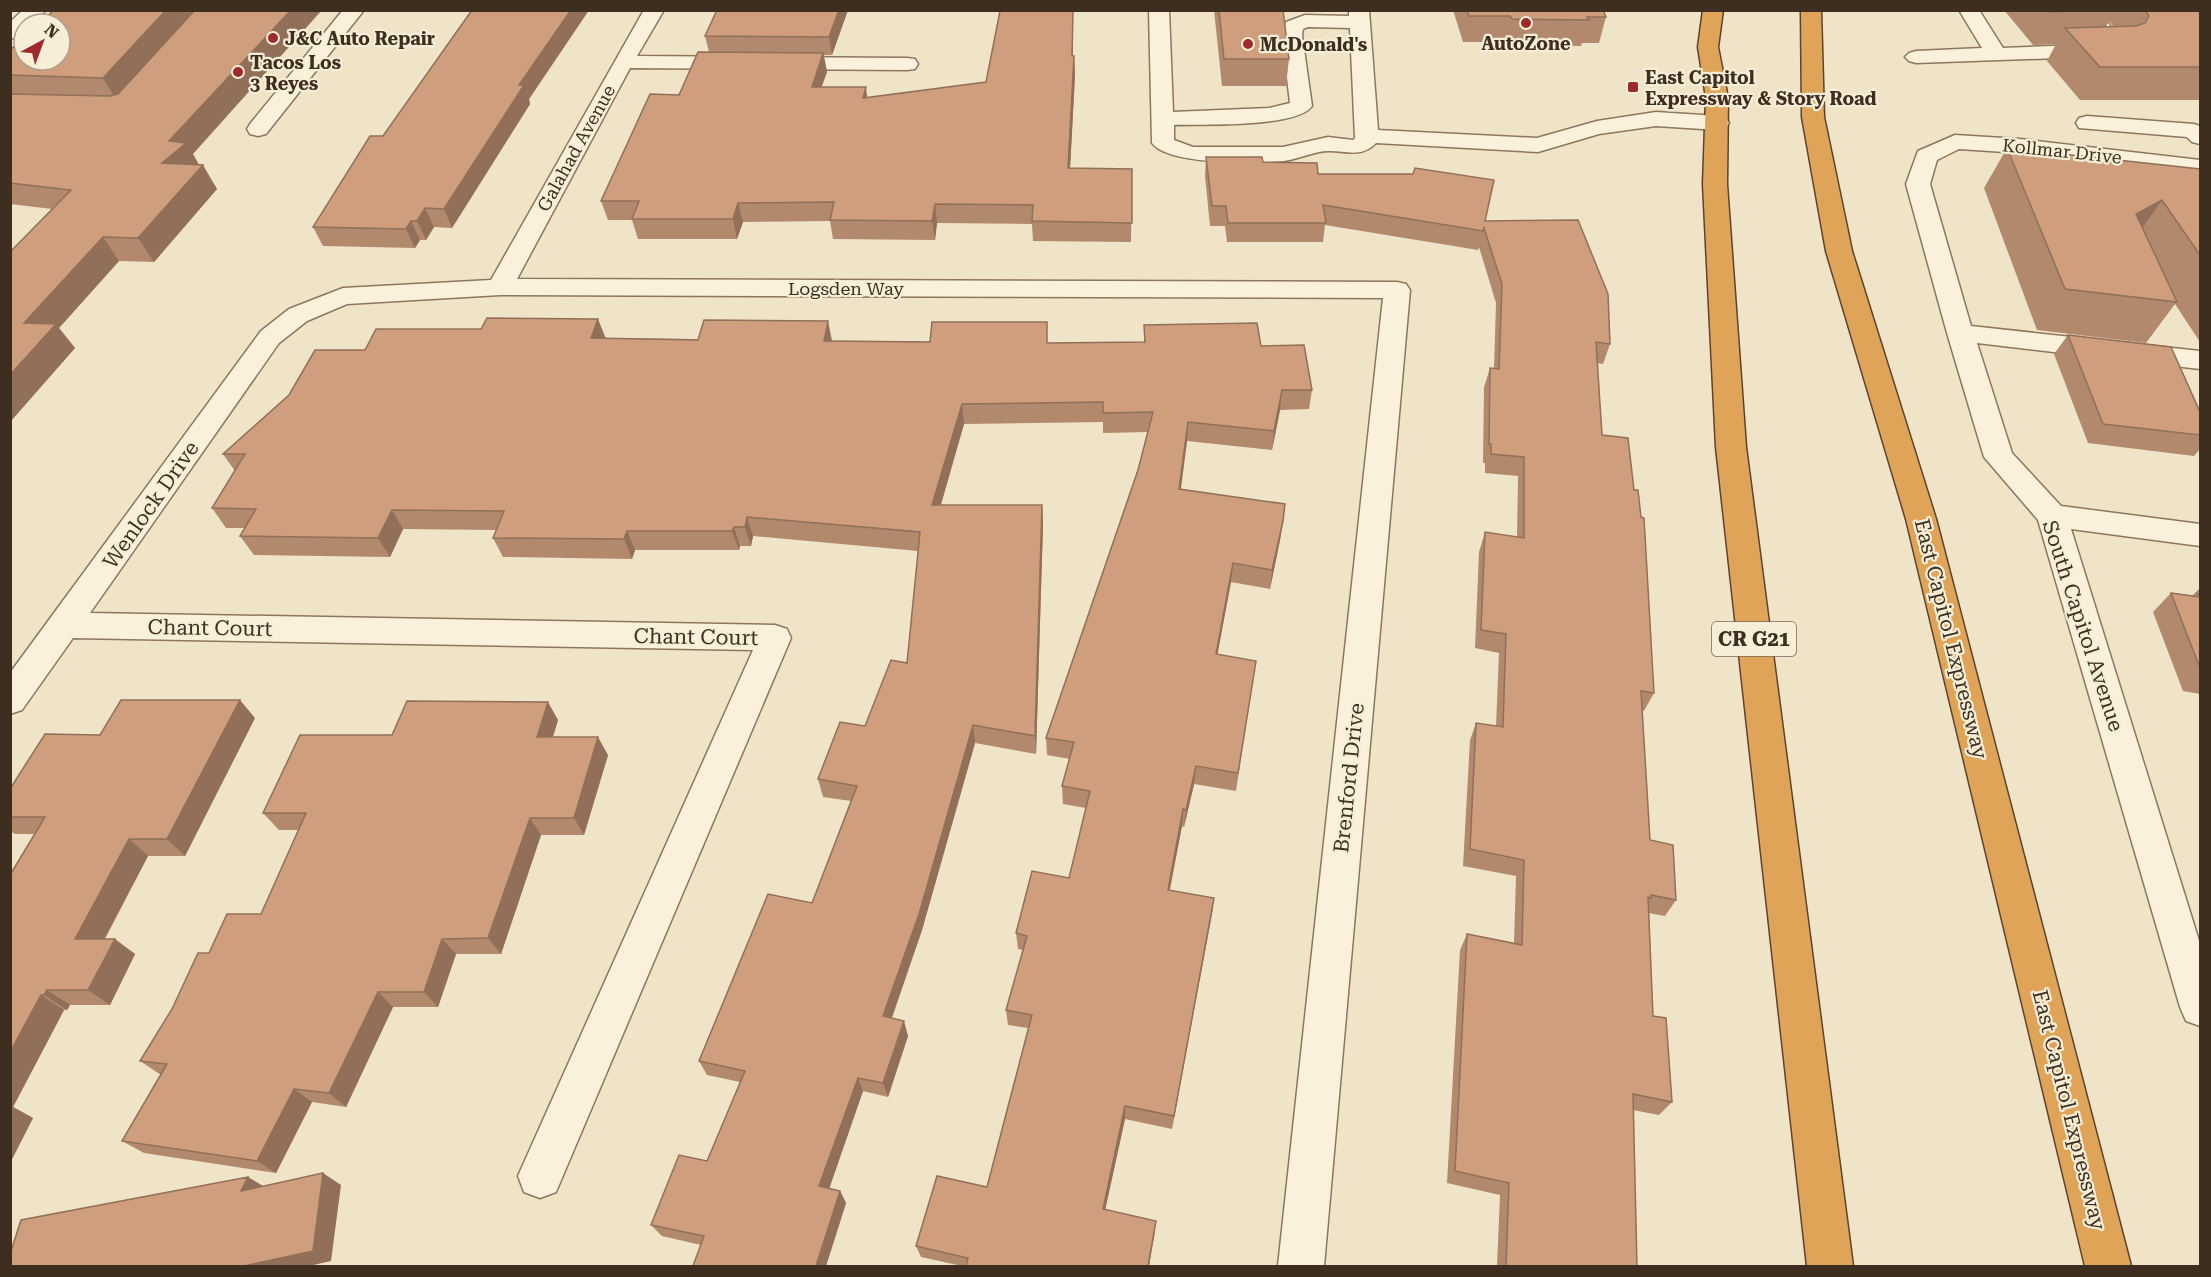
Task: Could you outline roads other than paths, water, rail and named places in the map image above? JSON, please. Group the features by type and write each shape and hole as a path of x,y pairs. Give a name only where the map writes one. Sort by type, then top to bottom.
{"highway":[{"name":"CR G21","path":"1713,10 1708,47 1717,98 1715,184 1731,447 1830,1266"},
{"name":"East Capitol Expressway","path":"1811,10 1813,117 1839,251 1921,519 2108,1266"}],"street":[{"path":"10,33 36,10"},
{"path":"258,129 354,10"},
{"name":"Galahad Avenue","path":"500,287 623,62 654,10"},
{"path":"1159,10 1162,119 1163,143 1192,154 1283,154 1328,144 1358,147 1367,140 1359,16 1305,21 1293,26 1292,35 1304,115 1299,128 1280,139 1259,141 1230,136 1206,128 1190,118 1162,119"},
{"path":"1970,10 1996,54"},
{"path":"1916,57 2115,50 2088,10"},
{"path":"623,62 907,64"},
{"path":"1367,136 1538,145 1597,128 1656,119 1718,123"},
{"path":"2087,123 2194,131 2200,137"},
{"name":"Kollmar Drive","path":"1926,156 1955,142 2020,146 2200,167"},
{"name":"South Capitol Avenue","path":"1926,156 1918,184 1959,333 1999,457 2052,516 2199,999"},
{"name":"Logsden Way","path":"298,315 343,296 500,287 1397,290"},
{"name":"Brenford Drive","path":"1301,1266 1397,290"},
{"name":"Wenlock Drive","path":"10,700 66,625 270,337 298,315"},
{"path":"1959,333 2200,360"},
{"path":"2052,516 2200,535"},
{"name":"Chant Court","path":"66,625 775,638 540,1176"}],"place":[{"name":"AutoZone","path":"1526,23"},
{"name":"J&C Auto Repair","path":"273,38"},
{"name":"McDonald's","path":"1248,44"},
{"name":"Tacos Los 3 Reyes","path":"238,72"},
{"name":"East Capitol Expressway & Story Road","path":"1633,87"}]}
